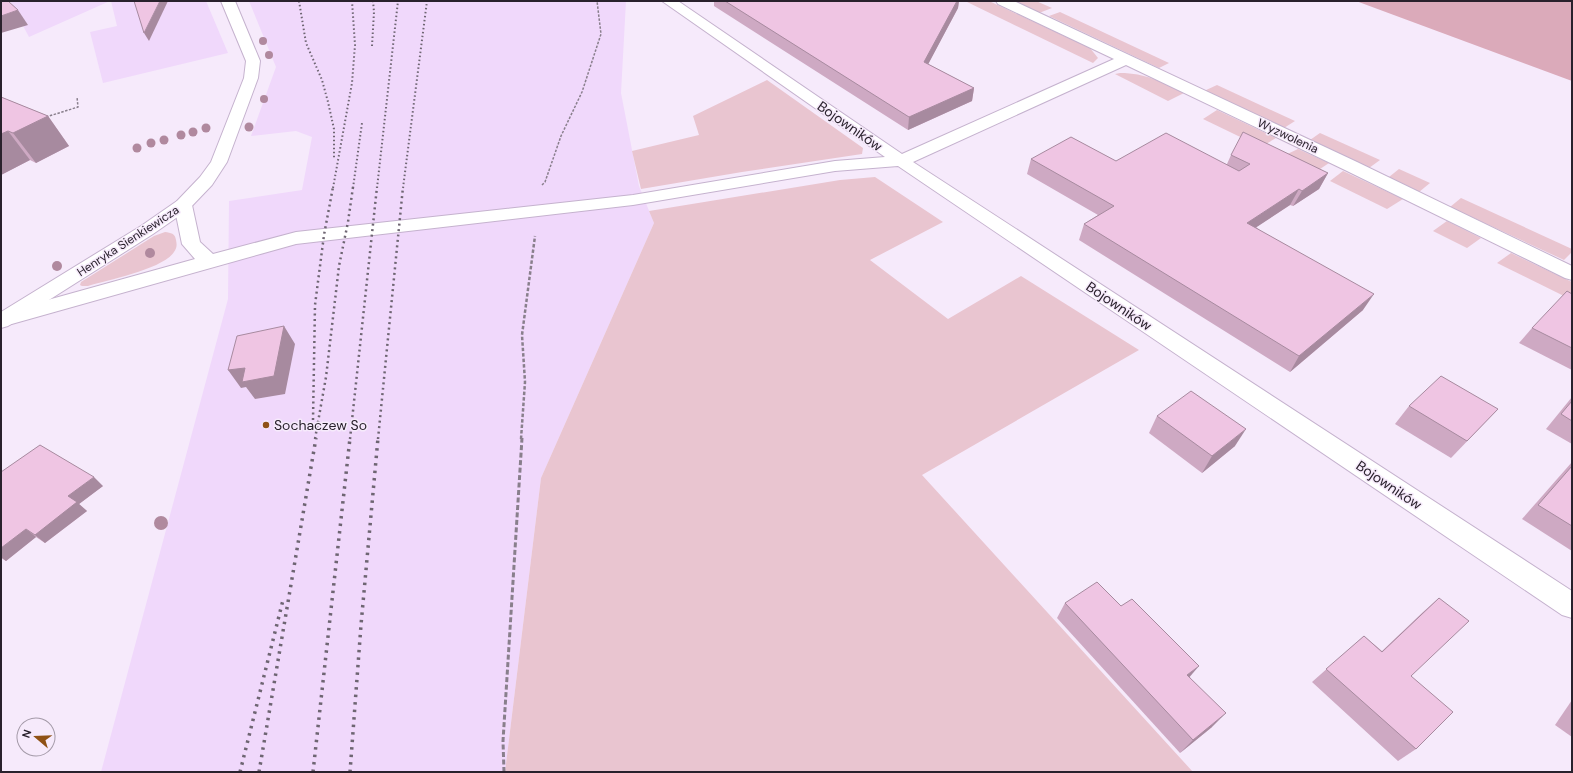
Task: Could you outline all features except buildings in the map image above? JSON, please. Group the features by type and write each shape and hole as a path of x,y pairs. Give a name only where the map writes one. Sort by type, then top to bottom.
{"street":[{"name":"Henryka Sienkiewicza","path":"1,320 147,230 184,205 206,182 219,162 251,78 253,61 228,1"},
{"name":"Bojowników","path":"669,1 901,161 1572,606"},
{"name":"Wyzwolenia","path":"1003,1 1572,274"},
{"path":"1,320 296,238 633,200 835,166 901,161 1126,59"},
{"path":"184,205 191,244 209,261"}],"path":[{"path":"504,772 503,741 525,382 522,335 535,230 526,222 531,196 545,182 561,136 582,92 601,34 597,1"},
{"path":"43,118 78,107 77,97"}],"shaded area":[{"path":"10,1 110,1 29,37"},
{"path":"111,1 206,1 228,53 103,83 90,32 117,26"},
{"path":"249,1 626,1 621,93 639,186 654,223 541,478 505,772 101,772 228,299 229,201 302,190 312,137 296,131 251,136 276,67"},
{"path":"965,1 989,1 1090,48 1098,58 1093,63"},
{"path":"1015,1 1036,1 1052,8 1039,13"},
{"path":"1356,1 1572,1 1572,81"},
{"path":"1060,12 1169,63 1159,68 1049,16"},
{"path":"1120,73 1146,76 1184,93 1168,101 1115,74"},
{"path":"767,80 863,148 862,154 641,189 632,151 699,135 693,116"},
{"path":"1217,85 1295,121 1284,128 1204,91"},
{"path":"1217,110 1276,138 1261,147 1203,119"},
{"path":"1320,133 1380,160 1369,168 1310,140"},
{"path":"1298,149 1329,163 1314,173 1281,157"},
{"path":"1399,169 1430,183 1419,192 1389,177"},
{"path":"1343,171 1403,199 1387,209 1330,181"},
{"path":"875,177 943,222 870,260 948,319 1021,276 1139,350 922,475 1193,772 505,772 541,478 654,223 649,211 840,180"},
{"path":"1461,198 1572,249 1572,252 1564,260 1450,207"},
{"path":"1447,221 1481,238 1467,248 1433,231"},
{"path":"165,232 174,235 177,243 175,251 159,264 147,269 88,286 80,285 81,282 154,236"},
{"path":"1511,253 1572,282 1572,300 1497,263"}],"railway":[{"path":"299,1 306,43 322,80 328,102 334,129 334,158"},
{"path":"333,188 352,83 355,45 352,1"},
{"path":"372,46 374,12 373,1"},
{"path":"377,188 398,1"},
{"path":"403,188 427,1"},
{"path":"353,188 362,123"},
{"path":"313,420 315,305 324,235 333,187"},
{"path":"315,439 326,377 339,266 353,187"},
{"path":"350,439 377,187"},
{"path":"378,439 403,187"},
{"path":"259,772 316,438"},
{"path":"313,772 350,438"},
{"path":"350,772 361,625 378,438"},
{"path":"240,772 283,600"}],"place":[{"name":"Sochaczew So","path":"266,425"}]}
